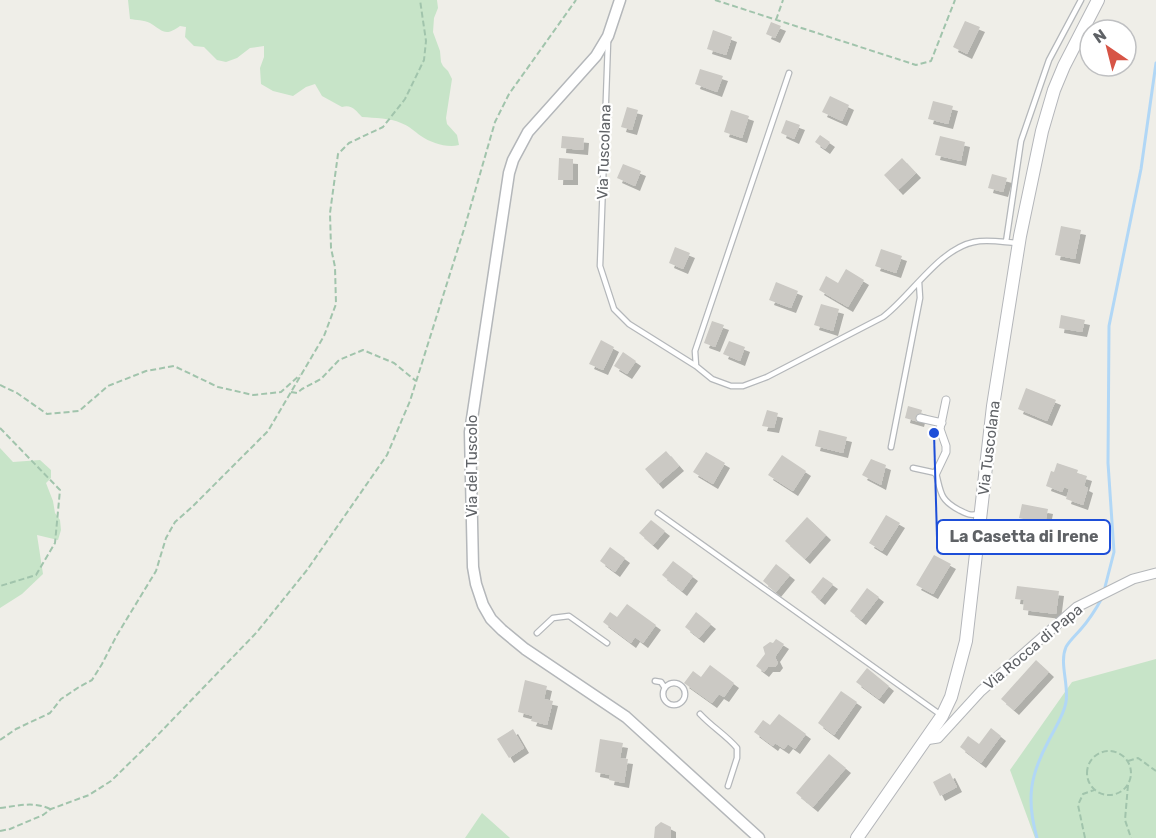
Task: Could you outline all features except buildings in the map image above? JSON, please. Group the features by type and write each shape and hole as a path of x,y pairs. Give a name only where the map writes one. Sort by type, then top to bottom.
{"main road":[{"name":"Via Tuscolana","path":"857,838 942,716 951,697 966,641 1012,243 1050,103 1067,60 1098,0"}],"street":[{"name":"Via del Tuscolo","path":"620,0 608,36 596,56 528,132 513,160 509,173 470,432 473,559 476,584 483,605 491,619 502,630 525,649 626,717 759,838"},
{"path":"936,473 946,452 940,429 946,400"},
{"path":"920,418 942,423"},
{"name":"Via Rocca di Papa","path":"925,740 938,738 981,691 1077,607 1132,579 1156,573"}],"lane":[{"path":"1012,243 1021,141 1049,60 1081,0"},
{"name":"Via Tuscolana","path":"608,36 600,267 614,309 629,324 696,366 712,379 731,386 743,386 757,381 883,317 896,308 949,253 971,242 985,240 1012,243"},
{"path":"696,366 695,351 789,73"},
{"path":"891,447 920,298 919,282"},
{"path":"913,468 936,473 941,494 947,504 970,516 981,514"},
{"path":"658,513 942,716"},
{"path":"537,633 553,618 569,616 607,643"},
{"path":"655,681 661,682 665,688 663,695 666,702 677,705 683,700 684,691 680,685 670,684 665,688"},
{"path":"700,714 710,725 726,735 737,748 737,758 728,786"}],"path":[{"path":"0,740 16,729 51,712 61,699 92,680 156,571 165,538 176,522 268,431 324,336 336,304 330,213 338,154 349,143 383,128 405,99 424,60 426,41 420,0"},
{"path":"0,831 10,829 44,815 51,809 89,795 111,781 257,632 307,570 387,455 417,381 495,122 509,94 576,0"},
{"path":"715,0 916,65 931,61 955,0"},
{"path":"776,20 783,0"},
{"path":"291,392 297,393 321,379 339,360 363,350 394,363 417,381"},
{"path":"0,385 17,393 47,414 79,411 108,386 146,371 174,366 218,387 253,395 281,392 302,373"},
{"path":"0,428 60,489 55,543 46,559 36,574 0,586"},
{"path":"1128,784 1119,793 1099,794 1089,784 1087,777 1090,762 1095,756 1109,751 1123,756 1128,762 1131,773 1125,820 1131,838"},
{"path":"1128,762 1138,758 1156,771"},
{"path":"1085,838 1078,805 1083,794 1094,790"},
{"path":"0,808 32,804 43,805 51,809"}],"green space":[{"path":"128,0 437,0 438,8 434,18 433,32 440,51 441,62 452,79 446,118 447,124 457,135 459,145 434,143 397,121 362,117 351,107 342,107 322,96 315,84 293,96 273,91 261,84 260,68 264,57 264,46 250,48 237,58 226,62 217,60 204,47 194,46 185,37 186,27 180,26 164,32 148,22 130,19"},
{"path":"0,448 13,462 40,460 51,470 51,478 46,483 55,513 60,520 61,530 58,540 37,535 43,574 22,594 0,608"},
{"path":"1156,659 1156,838 1035,838 1010,770 1072,682"},
{"path":"482,813 510,838 465,838"}],"waterway":[{"path":"1105,587 1114,552 1108,463 1109,326 1141,169 1156,63"},
{"path":"1037,838 1032,811 1032,788 1038,765 1065,707 1067,695 1064,653 1068,644 1087,622 1102,598"}],"place":[{"name":"La Casetta di Irene","path":"934,433"}]}
